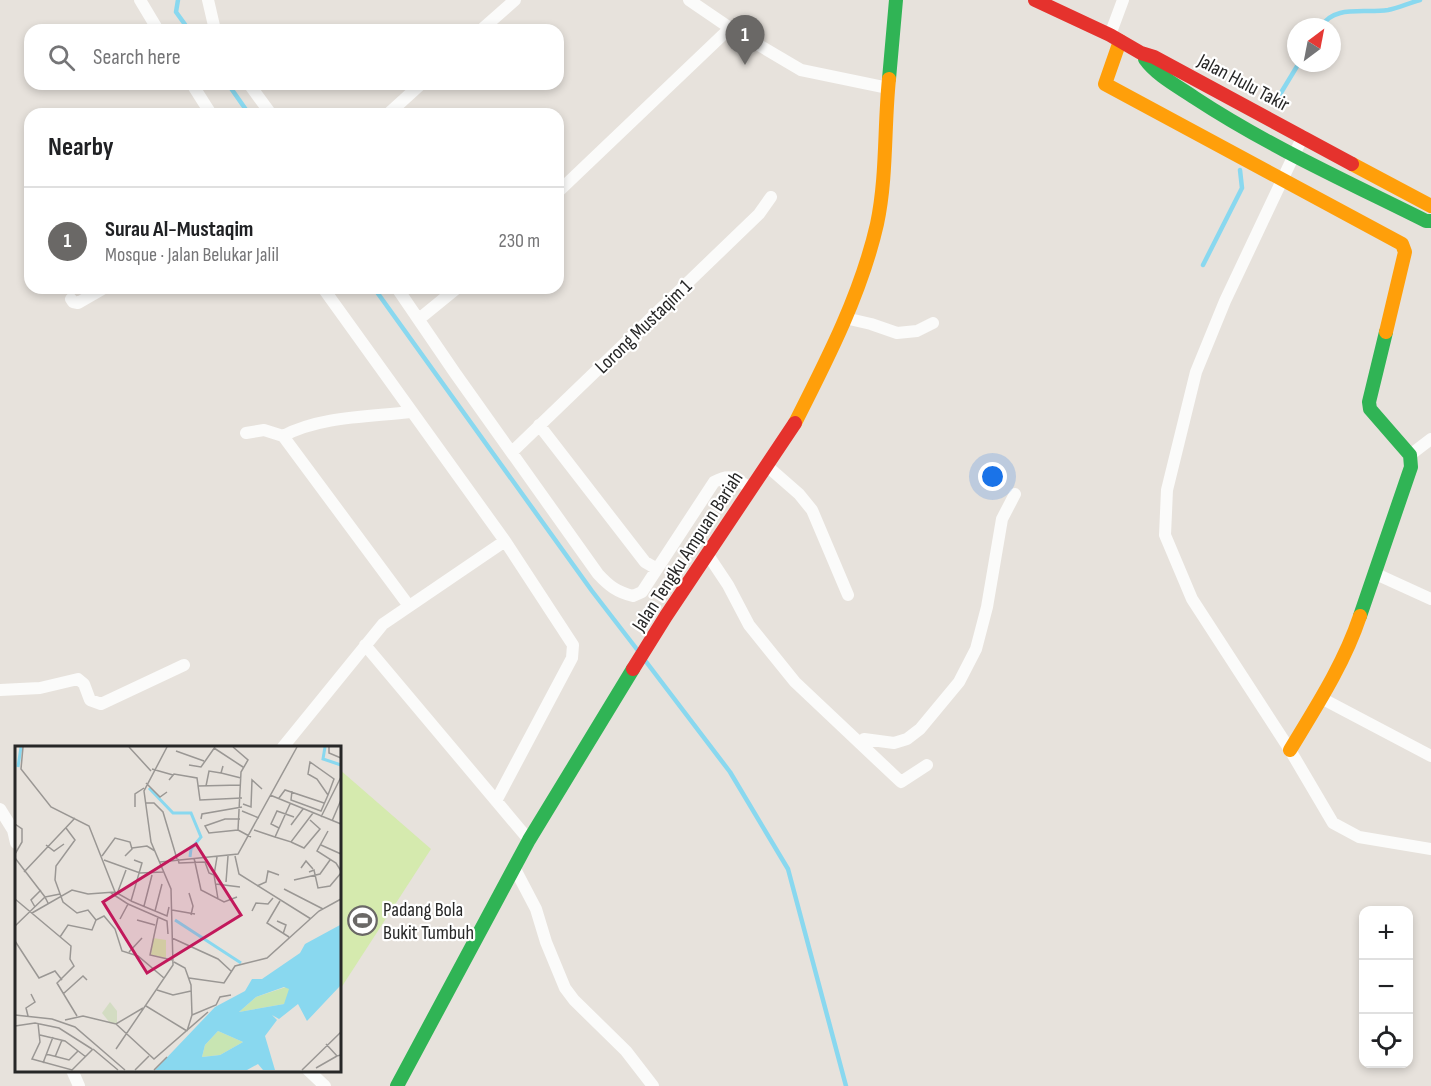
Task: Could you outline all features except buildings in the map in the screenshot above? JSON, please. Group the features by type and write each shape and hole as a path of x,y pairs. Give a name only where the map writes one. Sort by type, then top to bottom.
{"street":[{"path":"140,0 154,24"},
{"path":"488,24 515,0"},
{"path":"689,0 730,28 801,70 888,88"},
{"name":"Jalan Tengku Ampuan Bariah","path":"397,1086 529,840 666,616 791,430 817,379 845,318 868,257 877,223 883,178 896,0"},
{"name":"Jalan Hulu Takir","path":"1035,0 1141,53 1154,57 1431,206"},
{"path":"1123,0 1105,84 1402,244 1405,252 1369,402 1370,409 1410,455 1411,466 1355,632 1321,698 1290,750"},
{"path":"209,1 215,24"},
{"path":"564,186 730,28"},
{"path":"1141,53 1149,65 1192,97 1294,155 1426,221 1431,221"},
{"path":"196,90 207,108"},
{"path":"253,90 267,108"},
{"path":"395,108 414,90"},
{"path":"1303,136 1225,301 1196,372 1167,490 1165,535 1192,599 1290,750 1334,823 1359,837 1431,849"},
{"name":"Lorong Mustaqim 1","path":"512,452 759,214 771,197"},
{"path":"71,299 78,303 94,294"},
{"path":"327,294 505,541 573,645 572,658 496,801"},
{"path":"401,294 598,574 617,592 633,596 642,592 714,482 723,477 735,478 751,489"},
{"path":"419,319 450,294"},
{"path":"845,318 897,333 917,331 933,323"},
{"path":"283,436 299,427 320,423 411,412"},
{"path":"539,425 645,562 657,569"},
{"path":"246,433 264,430 283,436 409,606"},
{"path":"1410,455 1431,439"},
{"path":"767,466 799,494 812,510 848,595"},
{"path":"860,744 864,739 894,743 907,739 920,729 959,682 976,649 987,607 1002,519 1016,494"},
{"path":"284,746 383,624 505,541"},
{"path":"708,555 728,585 749,624 795,682 901,782 927,765"},
{"path":"1376,574 1431,599"},
{"path":"365,645 529,840"},
{"path":"0,690 40,688 78,679 84,684 90,700 101,704 184,665"},
{"path":"1321,698 1431,756"},
{"path":"0,809 13,830 15,839"},
{"path":"514,867 536,909 546,942 565,988 574,1000 626,1051 653,1086"},
{"path":"72,1071 80,1086"},
{"path":"309,1071 325,1086"}],"green space":[{"name":"Padang Bola Bukit Tumbuh","path":"340,770 431,849 340,989"}],"waterway":[{"path":"178,0 176,12 185,24"},
{"path":"1330,18 1351,11 1388,10 1420,0"},
{"path":"1276,101 1294,72"},
{"path":"232,90 245,108"},
{"path":"1203,265 1242,188 1240,170"},
{"path":"378,294 592,591 639,652"},
{"path":"644,659 730,772 788,869 846,1086"}],"traffic: fast":[{"path":"889,79 896,0"},
{"path":"1145,59 1168,80 1251,132 1338,178 1426,221 1431,221"},
{"path":"1360,616 1411,467 1410,455 1370,409 1369,402 1386,332"},
{"path":"397,1086 529,840 633,669"}],"traffic: slow":[{"path":"1120,41 1105,84 1402,244 1405,252 1386,332"},
{"path":"795,423 842,326 870,250 880,206 889,79"},
{"path":"1352,164 1431,206"},
{"path":"1290,750 1338,668 1360,616"}],"traffic: jam":[{"path":"1035,0 1110,35 1141,53 1154,57 1352,164"},
{"path":"633,669 795,423"}],"place":[{"name":"Surau Al-Mustaqim","path":"745,65"},
{"name":"Padang Bola Bukit Tumbuh","path":"362,920"}]}
